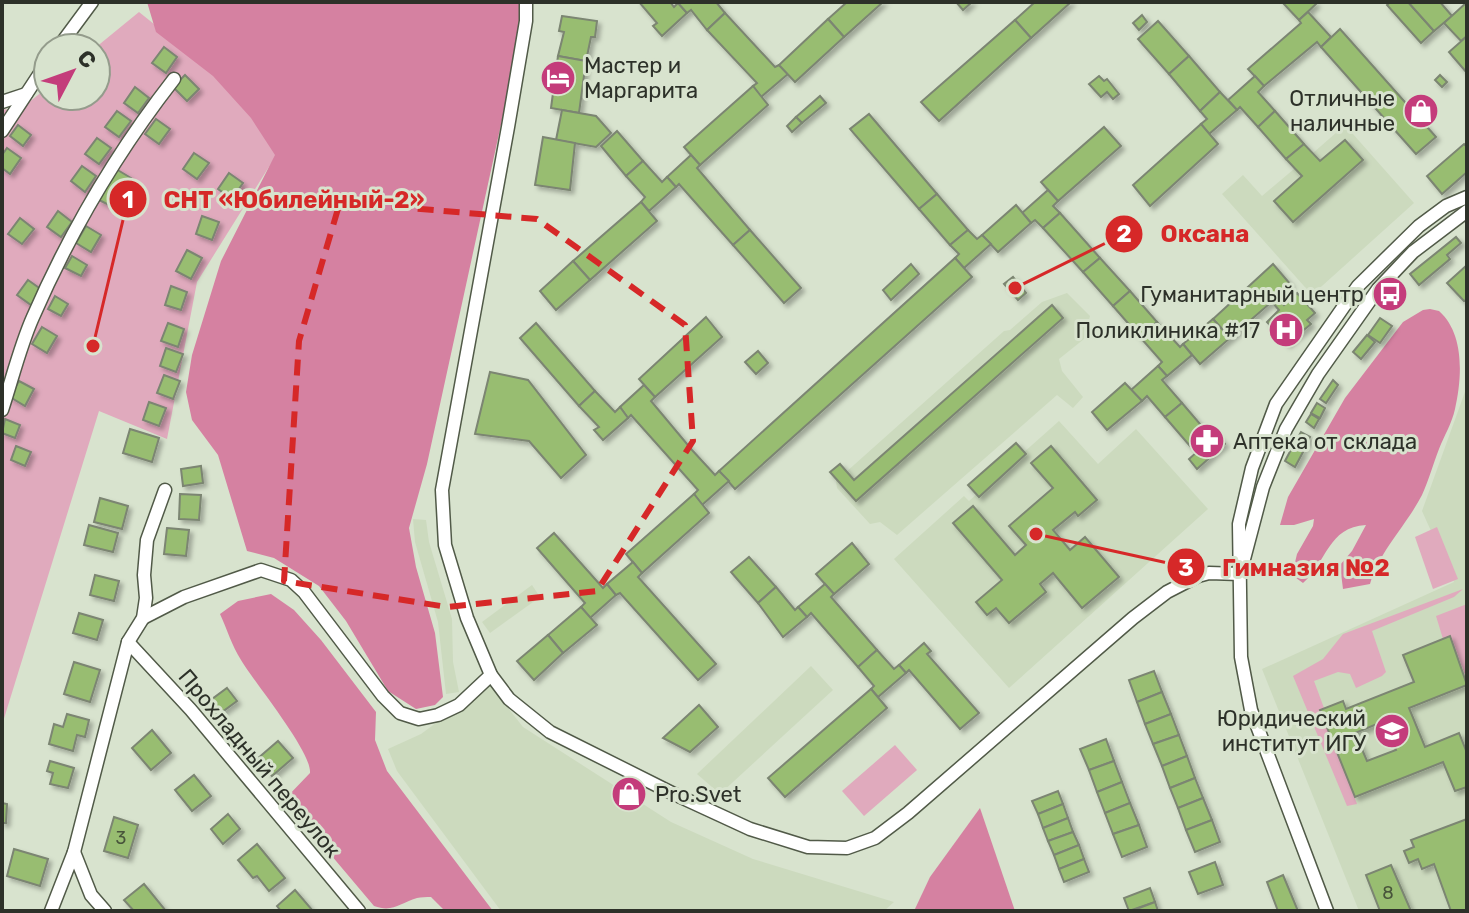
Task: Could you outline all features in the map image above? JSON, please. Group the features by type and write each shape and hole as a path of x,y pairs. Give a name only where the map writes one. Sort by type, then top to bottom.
{"street":[{"path":"70,32 92,2"},
{"path":"526,2 526,21 508,127 442,490 445,545 467,618 491,675 512,702 550,732 750,829 808,847 847,848 875,838 908,813 1167,592 1209,573 1240,574"},
{"path":"2,410 32,319 95,192 139,124 174,79"},
{"path":"2,131 32,85"},
{"path":"2,102 26,94"},
{"path":"1327,911 1251,710 1241,657 1239,524 1252,468 1276,404 1358,286 1419,226 1446,206 1467,197"},
{"path":"1240,574 1263,487 1286,429 1318,374 1378,289 1413,252 1467,211"},
{"path":"51,911 74,852 128,642 143,618 147,540 165,490"},
{"path":"143,618 184,597 261,570 291,580 304,592 383,696 400,713 419,719 438,715 459,705 491,675"},
{"name":"Прохладный переулок","path":"128,642 191,710 359,911"},
{"path":"74,852 91,895 105,911"}],"highlighted area":[{"path":"340,202 537,219 685,325 693,441 597,591 447,607 284,581 299,341"}],"shaded area":[{"path":"147,2 521,2 517,51 427,464 409,528 416,567 435,633 443,697 435,705 416,709 388,691 346,621 319,586 274,558 247,551 218,455 192,420 186,392 192,355 221,261 275,155 251,118 213,76 156,32"},
{"path":"139,12 290,133 197,282 167,439 99,411 2,725 2,109 18,111 32,100 32,112 112,112 112,34"},
{"path":"1345,125 1414,203 1312,295 1222,194 1243,175 1262,196 1294,169 1286,159 1304,144 1313,153"},
{"path":"1067,293 1090,316 1084,339 1059,359 1062,371 1083,397 1073,408 1057,395 897,535 880,522 870,524 837,488 836,481 1004,331 1010,330 1042,302"},
{"path":"1430,309 1439,311 1453,332 1460,370 1454,414 1422,495 1380,560 1370,584 1343,589 1340,565 1352,551 1366,525 1353,527 1336,539 1303,583 1292,575 1297,554 1314,519 1294,525 1280,525 1288,497 1345,398 1403,322"},
{"path":"1466,389 1467,911 1359,911 1262,669 1454,582 1422,511"},
{"path":"1059,421 1098,464 1136,429 1208,509 1009,688 894,559 964,496 969,501"},
{"path":"413,519 426,520 429,542 452,619 453,662 459,692 446,694 438,622 415,542"},
{"path":"1437,527 1458,579 1433,589 1415,537"},
{"path":"532,585 540,597 490,633 482,622"},
{"path":"1463,589 1454,597 1372,631 1386,672 1382,676 1356,688 1350,674 1338,672 1314,681 1324,708 1321,710 1357,804 1347,806 1293,676 1323,659 1343,634"},
{"path":"271,594 294,610 321,640 376,712 375,740 387,771 493,911 445,911 431,897 417,898 391,908 374,906 288,804 286,798 310,773 308,763 238,655 220,614 238,601"},
{"path":"1467,604 1467,680 1450,637 1443,639 1436,616"},
{"path":"811,666 833,690 720,794 697,774"},
{"path":"489,684 523,727 671,822 753,859 894,902 884,911 501,911 397,771 388,749 421,734"},
{"path":"895,745 917,770 864,816 842,791"},
{"path":"980,808 1015,911 914,911 930,877"}],"building":[{"path":"639,2 670,2 674,7 678,3 687,13 662,36 653,26 657,23"},
{"path":"716,2 725,13 707,30 691,10 687,13 678,3"},
{"path":"847,2 883,2 844,37 828,19"},
{"path":"956,2 972,2 963,10"},
{"path":"1035,2 1071,2 1031,38 1015,20"},
{"path":"1282,2 1314,2 1316,4 1299,20"},
{"path":"1390,2 1408,2 1434,31 1421,43 1387,5"},
{"path":"1408,2 1440,2 1452,16 1434,31"},
{"path":"1467,2 1467,36 1461,41 1444,23"},
{"path":"1308,12 1331,37 1321,47 1317,42 1264,86 1248,69 1301,23 1299,20"},
{"path":"725,13 775,67 779,65 788,74 761,97 753,86 757,83 707,30"},
{"path":"1142,15 1147,22 1139,30 1133,23"},
{"path":"562,16 597,21 586,61 558,56 564,32 559,31"},
{"path":"828,19 844,37 795,82 779,65"},
{"path":"1015,20 1031,38 939,121 921,102"},
{"path":"1158,21 1189,56 1169,74 1138,39"},
{"path":"1340,29 1436,137 1416,154 1321,47"},
{"path":"1467,39 1467,73 1449,52"},
{"path":"164,47 177,57 166,73 152,63"},
{"path":"558,56 586,61 579,113 551,108"},
{"path":"1189,56 1220,92 1200,111 1169,74"},
{"path":"185,75 199,89 187,101 173,87"},
{"path":"1440,75 1447,82 1442,87 1435,80"},
{"path":"1099,76 1104,81 1107,79 1119,94 1113,99 1107,92 1101,97 1089,84"},
{"path":"1255,76 1264,86 1258,92 1275,111 1258,127 1240,107 1237,110 1228,100"},
{"path":"753,86 768,105 700,165 684,147"},
{"path":"135,87 149,98 138,113 124,103"},
{"path":"1220,92 1237,110 1209,134 1201,124 1207,119 1200,111"},
{"path":"820,96 826,103 802,123 796,117"},
{"path":"562,110 596,116 611,133 596,147 556,140"},
{"path":"117,111 131,121 119,137 105,127"},
{"path":"1275,111 1304,144 1286,159 1258,127"},
{"path":"869,114 937,194 919,209 850,129"},
{"path":"796,117 802,123 792,132 787,126"},
{"path":"156,119 170,129 159,144 145,134"},
{"path":"1201,124 1218,144 1150,206 1133,185"},
{"path":"18,125 31,135 23,146 10,136"},
{"path":"1104,127 1121,146 1058,201 1041,182"},
{"path":"617,131 643,161 626,176 601,146"},
{"path":"543,137 575,143 570,190 535,185"},
{"path":"97,138 111,148 99,164 85,154"},
{"path":"1345,140 1363,160 1293,222 1274,201 1302,176 1286,159 1304,144 1320,161"},
{"path":"1464,144 1467,147 1467,172 1442,194 1427,176"},
{"path":"7,148 21,158 10,174 2,168 2,155"},
{"path":"194,153 209,163 197,179 183,169"},
{"path":"691,155 700,165 697,168 750,230 733,245 679,184 676,187 667,177"},
{"path":"643,161 662,182 667,177 676,187 649,211 641,202 645,197 626,176"},
{"path":"82,166 96,176 85,192 71,181"},
{"path":"116,169 131,178 115,208 99,200"},
{"path":"229,173 243,183 232,199 218,189"},
{"path":"1048,190 1058,201 1053,206 1060,213 1043,228 1035,220 1031,223 1022,213"},
{"path":"937,194 968,230 950,245 919,209"},
{"path":"641,202 657,221 590,280 573,261"},
{"path":"1016,205 1031,223 998,252 982,235"},
{"path":"58,211 72,222 61,237 47,227"},
{"path":"1060,213 1100,258 1083,272 1043,228"},
{"path":"202,216 219,222 212,240 196,234"},
{"path":"20,218 34,229 22,244 8,234"},
{"path":"86,226 101,235 91,252 76,243"},
{"path":"750,230 801,288 784,303 733,245"},
{"path":"968,230 977,239 982,235 991,244 964,268 955,258 959,254 950,245"},
{"path":"1456,237 1461,243 1447,255 1450,259 1419,285 1410,274"},
{"path":"187,250 202,258 191,279 176,271"},
{"path":"72,256 87,265 81,276 65,268"},
{"path":"955,258 972,277 735,489 719,471"},
{"path":"1100,258 1130,291 1113,306 1083,272"},
{"path":"573,261 590,280 556,310 540,291"},
{"path":"911,264 919,274 891,300 883,290"},
{"path":"1273,264 1291,285 1230,338 1213,319"},
{"path":"1467,265 1467,300 1464,301 1447,283"},
{"path":"1013,277 1026,293 1018,300 1004,284"},
{"path":"28,280 42,290 31,305 17,295"},
{"path":"171,286 187,292 181,310 165,305"},
{"path":"1130,291 1157,322 1140,337 1113,306"},
{"path":"1297,293 1315,313 1307,320 1311,324 1287,344 1267,322 1279,310 1272,302 1278,297 1284,305"},
{"path":"55,296 68,304 61,316 48,309"},
{"path":"1052,305 1063,318 856,501 830,472 840,464 854,480"},
{"path":"706,317 722,337 655,397 639,379"},
{"path":"1380,318 1392,326 1380,343 1368,335"},
{"path":"1213,319 1230,338 1200,364 1183,344"},
{"path":"1157,322 1180,347 1183,344 1192,355 1167,376 1158,366 1162,362 1140,337"},
{"path":"168,323 184,329 178,347 161,341"},
{"path":"536,323 595,391 579,406 520,338"},
{"path":"42,327 57,336 47,353 32,344"},
{"path":"1367,335 1375,342 1361,359 1353,352"},
{"path":"166,348 183,354 176,372 160,366"},
{"path":"758,351 768,363 756,374 745,362"},
{"path":"1158,366 1167,376 1162,380 1182,403 1165,417 1147,396 1142,401 1131,390"},
{"path":"490,372 528,380 586,455 561,478 529,441 475,434"},
{"path":"164,375 180,381 173,399 157,393"},
{"path":"1333,380 1338,385 1326,403 1320,399"},
{"path":"19,381 34,389 25,406 10,397"},
{"path":"1125,383 1142,401 1107,430 1092,412"},
{"path":"644,385 655,397 651,401 692,450 715,475 719,471 729,481 702,505 694,494 698,490 631,415 628,418 620,407"},
{"path":"595,391 615,412 620,407 628,418 603,440 594,430 599,427 579,406"},
{"path":"149,402 166,408 159,426 143,420"},
{"path":"1182,403 1212,438 1196,453 1165,417"},
{"path":"1317,403 1325,408 1320,418 1311,413"},
{"path":"1311,414 1319,419 1314,428 1306,422"},
{"path":"5,419 20,425 15,438 2,433"},
{"path":"130,429 159,438 152,462 123,453"},
{"path":"1301,432 1310,437 1304,449 1294,444"},
{"path":"1217,434 1225,444 1197,469 1189,459"},
{"path":"1016,443 1026,454 979,497 968,485"},
{"path":"16,446 31,452 25,466 11,460"},
{"path":"1051,446 1097,500 1078,516 1075,512 1053,530 1070,550 1085,537 1119,577 1082,608 1053,573 1040,584 1046,592 1009,623 996,608 987,615 976,602 1002,580 953,523 973,506 1015,555 1026,545 1009,526 1053,488 1031,463"},
{"path":"1293,446 1303,452 1295,467 1285,461"},
{"path":"201,466 203,483 183,486 181,469"},
{"path":"180,494 201,495 199,520 179,519"},
{"path":"694,494 709,513 642,573 626,554"},
{"path":"100,498 128,506 122,529 94,522"},
{"path":"89,525 118,533 113,552 84,545"},
{"path":"167,528 189,530 186,556 164,554"},
{"path":"554,533 603,588 607,584 616,595 590,618 581,607 585,603 537,548"},
{"path":"852,543 869,564 834,594 816,574"},
{"path":"749,557 776,587 758,603 731,572"},
{"path":"633,562 642,573 638,577 716,664 698,680 620,593 616,595 607,584"},
{"path":"95,575 119,581 114,601 90,595"},
{"path":"825,584 834,594 831,597 877,650 858,667 811,613 807,617 798,607"},
{"path":"776,587 795,610 798,607 807,617 783,637 758,603"},
{"path":"581,607 597,625 563,653 548,635"},
{"path":"79,613 103,620 97,640 73,633"},
{"path":"548,635 563,653 534,680 517,661"},
{"name":"Юридический институт ИГУ","path":"1450,636 1467,685 1409,708 1425,747 1459,733 1467,753 1467,787 1455,791 1443,762 1355,797 1320,710 1343,701 1346,709 1414,682 1403,655","holes":["1384,721 1396,750 1367,761 1355,733"]},
{"path":"924,643 931,651 927,654 979,713 960,729 909,670 906,673 899,665"},
{"path":"877,650 894,669 899,665 906,673 878,697 871,689 874,686 858,667"},
{"path":"74,662 100,670 90,702 64,694"},
{"path":"1154,671 1162,692 1137,702 1129,680"},
{"path":"227,688 237,701 218,715 208,702"},
{"path":"871,689 887,708 785,797 768,778"},
{"path":"1162,692 1171,714 1145,724 1137,702"},
{"path":"699,705 718,727 690,752 663,738"},
{"path":"67,714 89,720 85,737 77,735 73,751 49,744 54,724 63,727"},
{"path":"1171,714 1179,735 1153,744 1145,724"},
{"path":"152,730 171,753 151,770 132,748"},
{"path":"1179,735 1187,756 1162,766 1153,744"},
{"path":"1106,739 1114,761 1089,770 1080,749"},
{"path":"278,741 293,758 272,776 257,759"},
{"path":"1187,756 1195,778 1170,788 1162,766"},
{"path":"50,761 74,768 68,788 50,784 53,773 47,771"},
{"path":"1114,761 1122,782 1097,792 1089,770"},
{"path":"194,775 211,796 192,811 175,790"},
{"path":"1195,778 1203,798 1178,808 1170,788"},
{"path":"1122,782 1130,803 1105,813 1097,792"},
{"path":"624,786 636,793 631,801 619,794"},
{"path":"1058,791 1063,804 1038,814 1032,801"},
{"path":"1203,798 1212,820 1186,830 1178,808"},
{"path":"2,803 7,804 6,823 2,823"},
{"path":"1130,803 1139,825 1113,834 1105,813"},
{"path":"1063,804 1068,818 1043,828 1038,814"},
{"path":"228,814 240,829 223,844 211,829"},
{"path":"114,817 138,825 128,858 104,851"},
{"path":"1068,818 1073,832 1048,841 1043,828"},
{"path":"1467,819 1467,911 1451,911 1434,864 1422,869 1418,859 1409,863 1404,851 1414,847 1411,840"},
{"path":"1212,820 1220,842 1195,852 1186,830"},
{"path":"1139,825 1147,847 1122,857 1113,834"},
{"path":"1073,832 1079,845 1054,855 1048,841"},
{"path":"257,844 285,878 269,891 238,860"},
{"path":"1079,845 1084,859 1059,869 1054,855"},
{"path":"14,849 48,859 40,886 7,876"},
{"path":"1084,859 1089,872 1064,882 1059,869"},
{"path":"1215,862 1223,885 1198,894 1189,872"},
{"path":"1391,865 1411,911 1380,911 1366,875"},
{"path":"1283,875 1298,911 1278,911 1267,882"},
{"path":"144,884 166,911 134,911 124,900"},
{"path":"1150,888 1155,902 1129,911 1124,898"},
{"path":"295,890 313,911 281,911 277,906"},
{"path":"1155,902 1158,911 1131,911"}],"place":[{"name":"Мастер и Маргарита","path":"558,78"},
{"name":"Отличные наличные","path":"1421,111"},
{"name":"Оксана","path":"1015,288"},
{"name":"Гуманитарный центр","path":"1390,294"},
{"name":"Поликлиника #17","path":"1286,330"},
{"name":"СНТ «Юбилейный-2»","path":"93,346"},
{"name":"Аптека от склада","path":"1207,441"},
{"name":"Гимназия №2","path":"1036,534"},
{"name":"Юридический институт ИГУ","path":"1392,731"},
{"name":"Pro.Svet","path":"629,794"}]}
